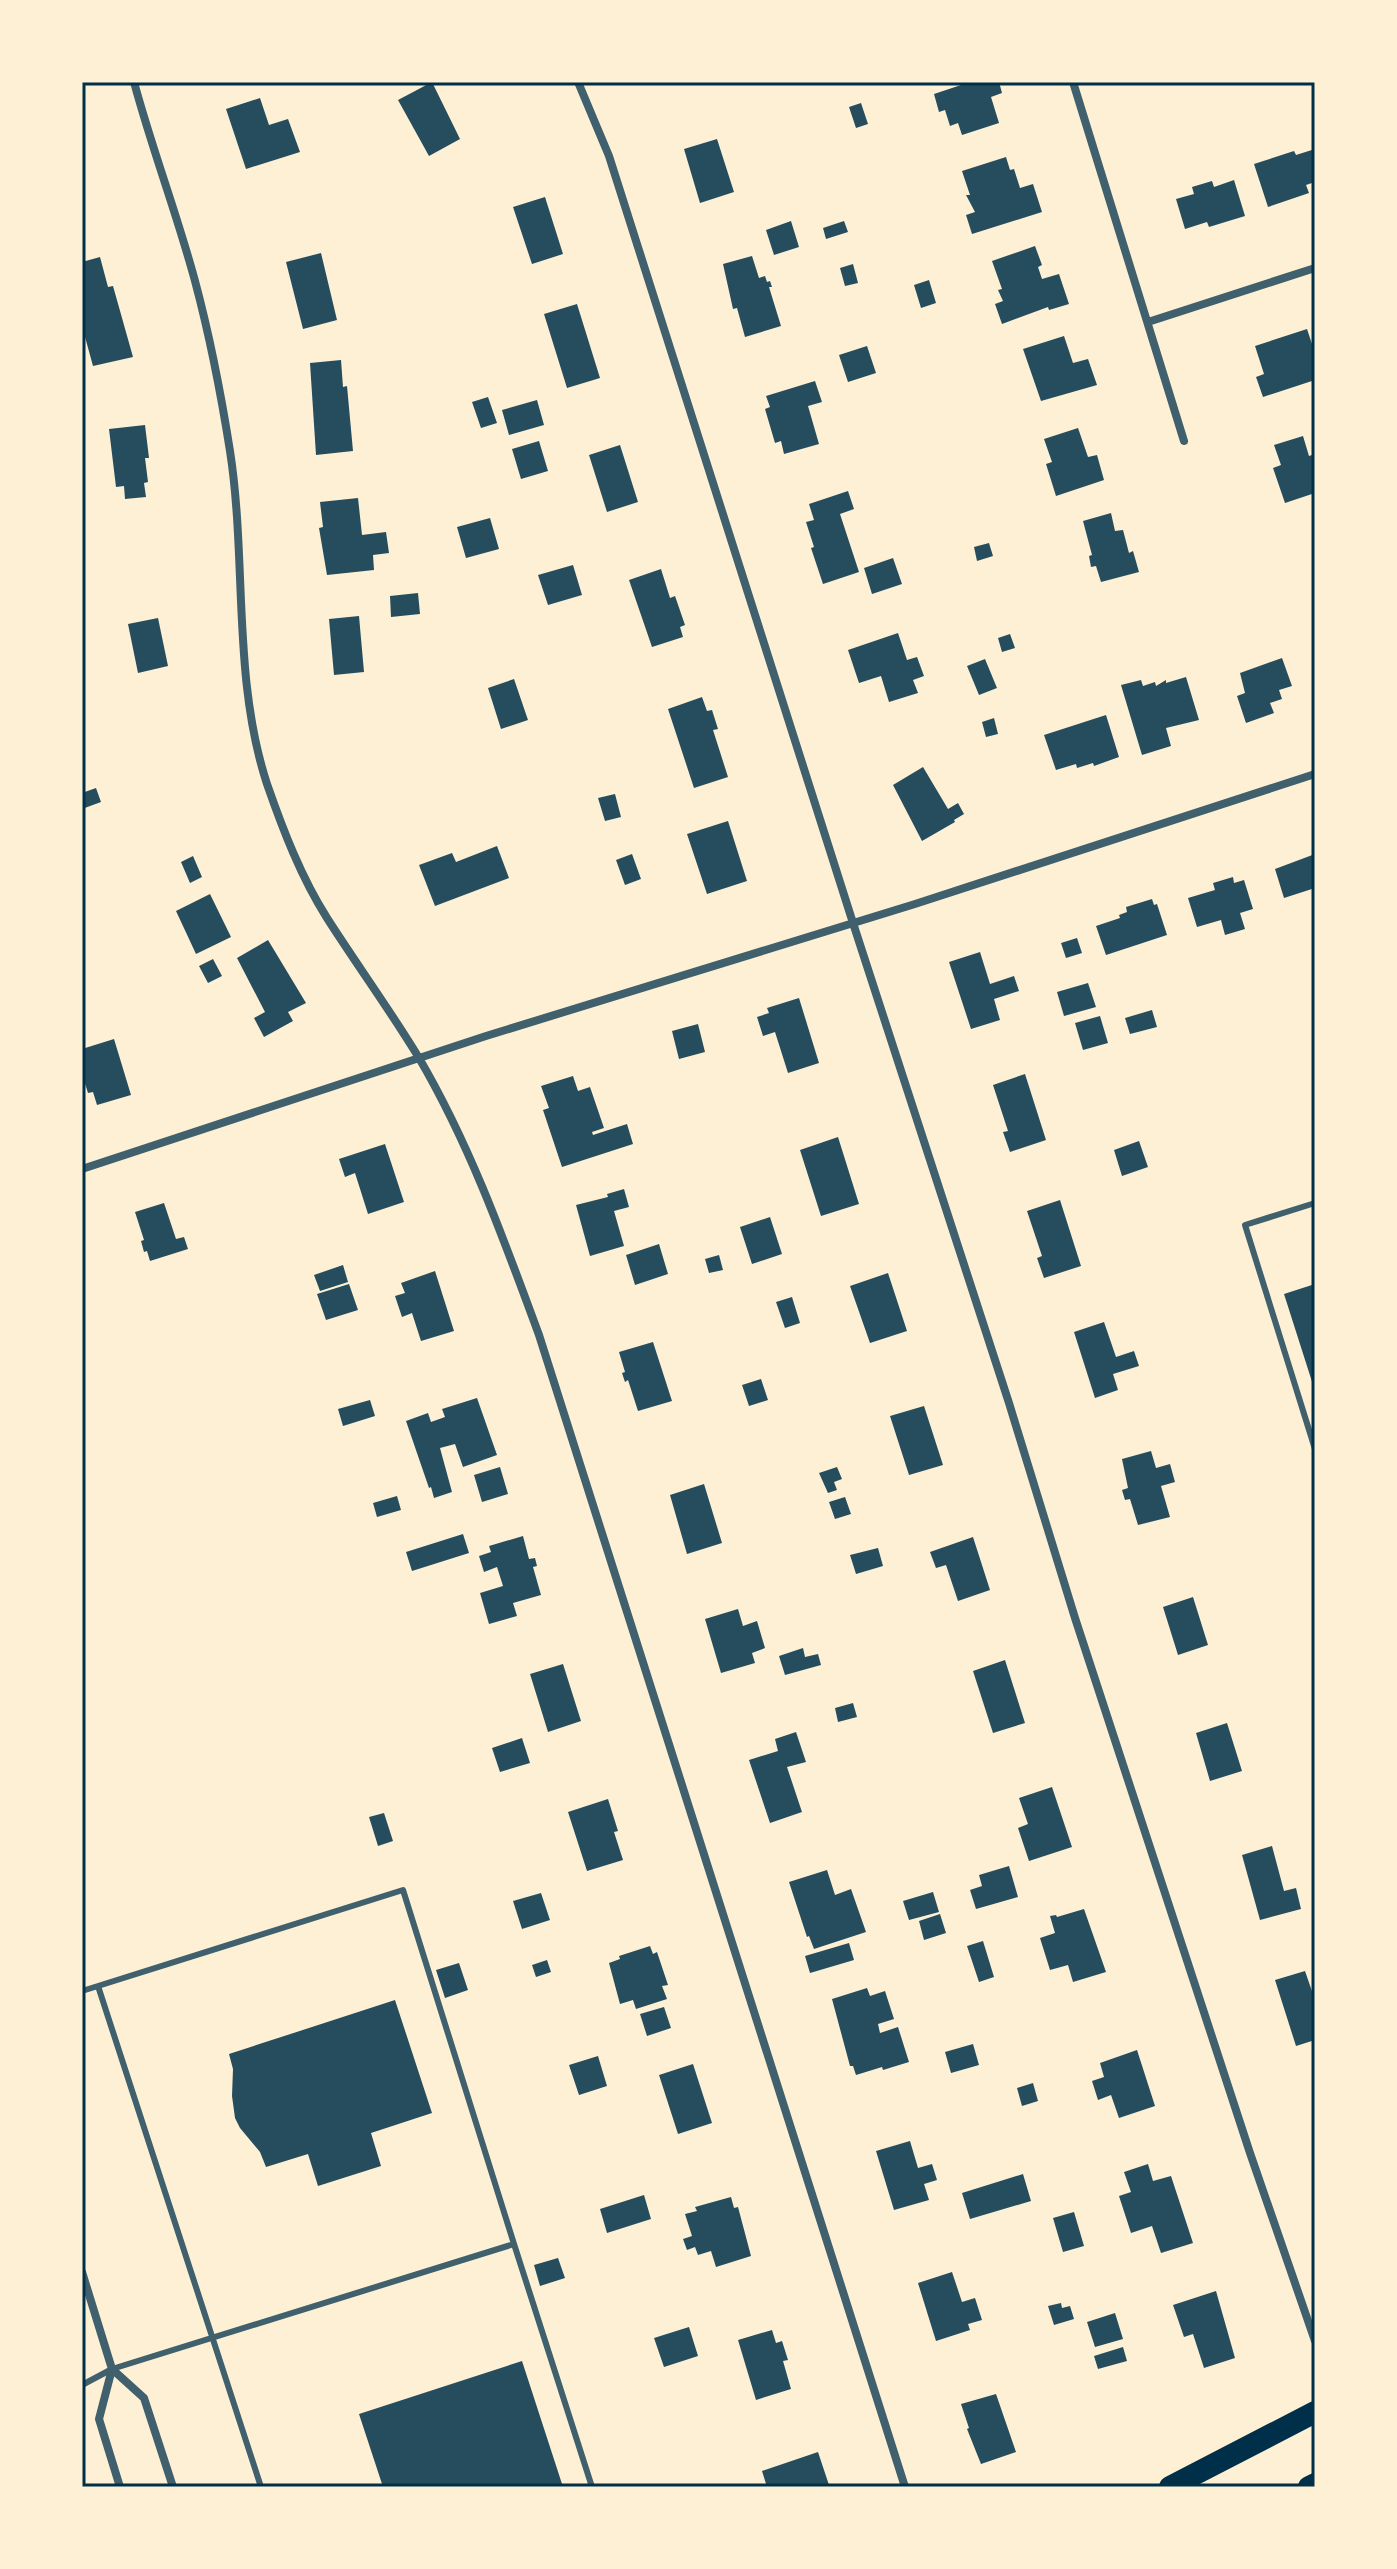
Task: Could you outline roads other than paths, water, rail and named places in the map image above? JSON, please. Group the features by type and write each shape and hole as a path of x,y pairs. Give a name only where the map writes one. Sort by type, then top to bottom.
{"highway":[{"path":"1170,2487 1315,2412"},
{"path":"1309,2487 1315,2484"}],"street":[{"path":"134,82 195,279 215,366 231,454 240,544 245,674 265,778 304,876 326,917 419,1059 458,1130 493,1211 539,1335 905,2487"},
{"path":"578,82 614,171 1004,1388 1079,1633 1315,2341"},
{"path":"1073,82 1184,441"},
{"path":"1148,322 1315,268"},
{"path":"82,1169 1315,774"},
{"path":"82,2272 112,2369 144,2398 173,2487"},
{"path":"112,2369 99,2419 120,2487"}],"lane":[{"path":"1315,1203 1245,1225 1315,1449"},
{"path":"82,1991 403,1890 592,2487"},
{"path":"98,1986 261,2487"},
{"path":"82,2385 112,2369 514,2244"}]}
